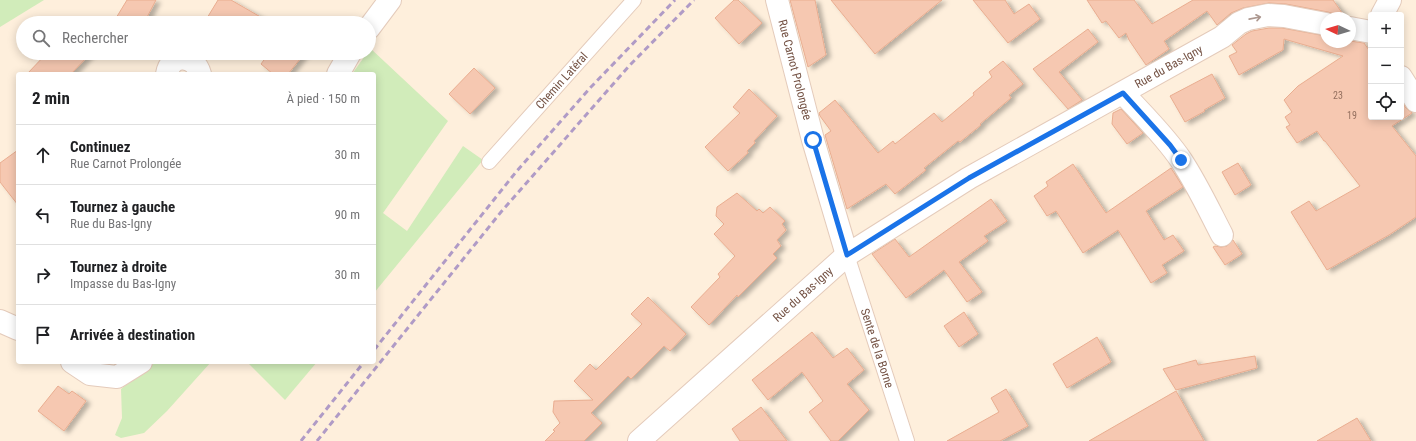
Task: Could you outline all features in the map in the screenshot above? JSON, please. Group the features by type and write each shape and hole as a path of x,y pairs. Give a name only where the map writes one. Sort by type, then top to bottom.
{"street":[{"path":"376,19 390,0"},
{"name":"Rue Carnot Prolongée","path":"777,0 813,140 847,255"},
{"path":"1384,12 1390,0"},
{"name":"Rue du Bas-Igny","path":"640,441 847,255 969,178 1222,37 1239,23 1248,19 1268,15 1284,16 1320,23"},
{"path":"1356,29 1368,31"},
{"path":"167,72 174,61 180,60"},
{"path":"188,60 196,64 199,72"},
{"path":"339,72 346,60"},
{"path":"1404,82 1416,101"},
{"path":"1123,93 1170,145 1181,160 1195,183 1222,235"},
{"path":"0,321 16,329"},
{"path":"75,364 90,374 117,377 139,364"}],"lane":[{"name":"Chemin Latéral","path":"489,162 634,0"},
{"name":"Sente de la Borne","path":"847,255 907,441"}],"green space":[{"path":"0,0 44,0 16,16 0,27"},
{"path":"376,54 448,121 383,213 407,231 463,146 483,160 376,291 376,72 353,72 362,60 376,60"},
{"path":"153,364 209,364 167,411 144,433 121,438 115,435 122,418 121,389"},
{"path":"249,364 315,364 285,400"}],"building":[{"path":"127,0 156,0 148,16 117,16"},
{"path":"218,0 231,0 259,16 208,16"},
{"path":"734,0 738,0 762,23 739,44 715,18"},
{"path":"790,0 815,0 826,55 808,67"},
{"path":"831,0 942,0 875,54"},
{"path":"973,0 1005,0 1014,14 1029,4 1040,19 1008,43"},
{"path":"1087,0 1134,0 1152,24 1193,0 1333,0 1341,12 1328,12 1286,4 1269,3 1243,8 1231,13 1217,25 1207,11 1164,41 1169,49 1146,65 1126,33 1119,38 1106,21 1102,23"},
{"path":"1269,28 1282,28 1320,35 1320,48 1356,48 1356,42 1364,43 1368,49 1368,120 1401,120 1392,126 1416,156 1416,217 1389,235 1327,270 1291,212 1309,201 1316,211 1360,186 1317,131 1297,143 1286,127 1290,125 1285,117 1292,112 1284,100 1298,86 1343,56 1284,39 1283,50 1239,75 1229,56 1237,52 1232,45 1252,31"},
{"path":"1088,29 1098,42 1059,72 1082,100 1068,109 1033,69"},
{"path":"40,60 84,60 73,72 29,72"},
{"path":"264,60 299,60 290,72 271,72 261,64"},
{"path":"1003,61 1023,84 1009,95 1011,98 980,124 981,125 924,168 926,170 895,194 886,184 847,209 825,135 831,131 819,113 835,100 878,153 893,141 895,144 934,113 942,122 974,95 973,93 992,77 989,72"},
{"path":"474,68 495,88 470,114 449,94"},
{"path":"1212,74 1225,98 1185,122 1170,96"},
{"path":"749,89 777,116 754,141 755,143 747,151 748,153 728,171 705,147 740,113 733,107"},
{"path":"1404,105 1406,108 1412,113 1404,118"},
{"path":"1121,109 1143,133 1127,144 1112,124 1113,113"},
{"path":"16,151 16,202 0,182 0,163"},
{"path":"1238,163 1251,185 1235,195 1222,172"},
{"path":"1073,164 1106,213 1171,168 1183,187 1146,211 1164,240 1173,235 1184,251 1162,265 1167,273 1151,283 1118,230 1083,253 1056,211 1047,216 1034,196 1048,186 1046,182"},
{"path":"737,193 757,211 759,209 763,213 770,207 785,221 782,224 786,230 777,240 781,246 773,254 777,258 738,297 737,295 709,325 691,307 720,277 718,274 735,256 714,234 724,224 716,216 717,207"},
{"path":"991,199 1007,221 984,236 988,241 959,262 982,292 967,302 944,270 906,298 872,254 895,239 909,257"},
{"path":"1233,240 1242,254 1225,265 1213,247 1227,246"},
{"path":"648,297 686,334 670,351 664,346 631,379 628,376 591,413 602,423 584,441 545,441 555,431 553,430 560,423 553,412 554,401 593,400 574,381 590,364 596,370 642,324 631,314"},
{"path":"964,312 978,334 959,347 944,326"},
{"path":"812,332 833,358 847,348 864,370 847,384 869,410 838,441 831,441 809,412 823,401 802,372 768,400 752,380"},
{"path":"1097,337 1111,362 1067,388 1053,364"},
{"path":"1255,356 1257,368 1176,390 1163,369 1196,360 1198,365"},
{"path":"58,386 69,394 72,391 86,401 64,431 38,411"},
{"path":"1006,389 1028,426 1000,441 947,441 999,412 991,398"},
{"path":"1176,391 1204,441 1089,441"},
{"path":"761,407 787,441 740,441 732,429"},
{"path":"1357,418 1371,441 1317,441"}],"railway":[{"path":"376,347 516,172 591,87 675,0"},
{"path":"317,441 501,212 629,66 694,0"},
{"path":"301,441 362,364"}],"route":[{"path":"813,140 847,255 969,178 1123,93 1170,145 1181,160"}]}
